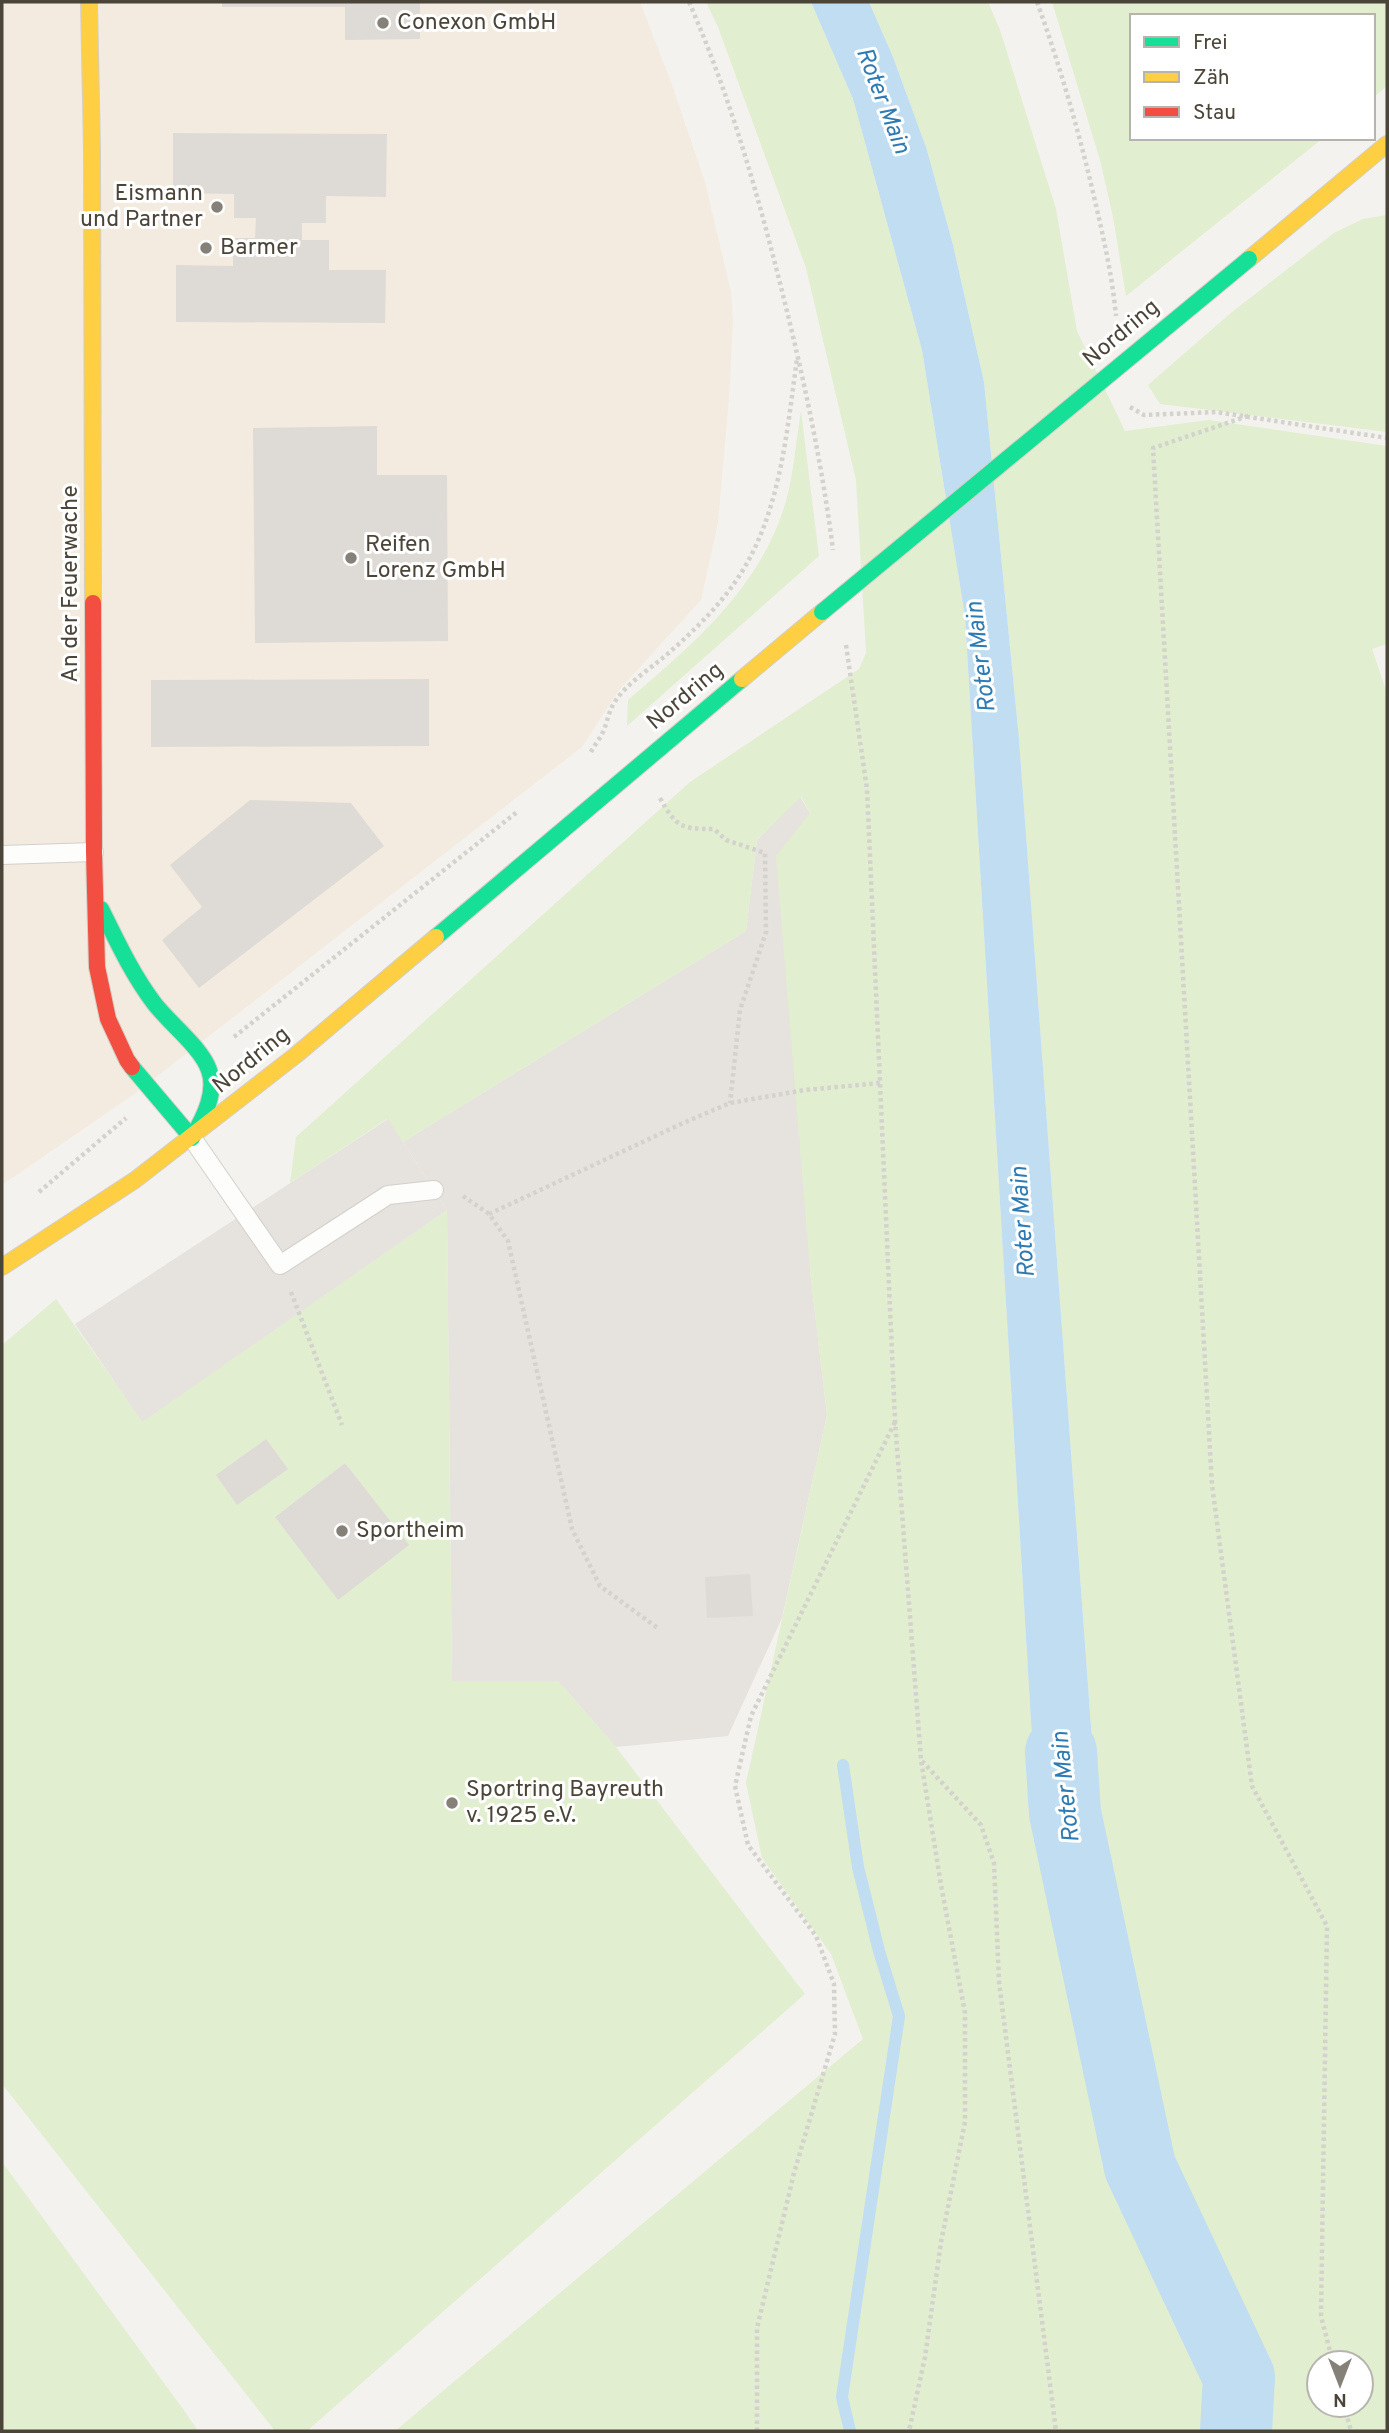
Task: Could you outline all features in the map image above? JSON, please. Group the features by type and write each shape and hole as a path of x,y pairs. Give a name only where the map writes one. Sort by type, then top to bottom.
{"main road":[{"name":"An der Feuerwache","path":"89,2 97,967 108,1019 127,1060 192,1138"},
{"name":"Nordring","path":"2,1267 135,1180 296,1055 822,612 1387,144"},
{"path":"96,898 125,959 139,981 208,1068 211,1088 206,1114 192,1138"},
{"path":"208,1068 236,1073 255,1071 296,1055"}],"lane":[{"path":"2,855 94,852"},
{"path":"192,1138 280,1265 388,1195 434,1190"}],"path":[{"path":"689,2 736,120 797,353 826,495 833,551"},
{"path":"588,756 603,734 607,715 617,699 685,639 726,595 755,548 776,490 797,353"},
{"path":"1248,416 1153,448 1212,1485 1252,1786 1327,1926 1321,2316 1330,2349"},
{"path":"844,634 867,789 895,1421 922,1760 940,1885 965,2013 965,2122 940,2242 925,2357 909,2431"},
{"path":"659,797 672,819 690,829 715,829 726,839 765,853 766,932 740,1010 730,1103"},
{"path":"228,1042 523,808"},
{"path":"489,1214 730,1103 805,1090 880,1083"},
{"path":"37,1194 103,1136"},
{"path":"434,1190 467,1197 489,1214 508,1241 572,1529 600,1586 659,1629"},
{"path":"280,1265 342,1425"},
{"path":"757,2431 757,2328 794,2173 835,2034 834,1984 816,1936 748,1845 735,1786 751,1716 895,1421"},
{"path":"922,1760 981,1825 994,1863 999,1982 1055,2431"}],"shaded area":[{"path":"2,2 640,2 705,182 731,292 733,319 718,523 701,600 619,690 582,747 133,1095 2,1185"},
{"path":"800,797 810,813 810,1271 827,1415 782,1618 728,1736 616,1747 558,1681 452,1681 447,1210 403,1142 746,931 757,840"},
{"path":"388,1119 447,1210 142,1422 75,1324"}],"green space":[{"path":"706,2 811,2 853,99 922,350 965,616 1036,1805 1055,1871 1060,1878 1104,1827 1098,1823 1019,739 984,382 953,245 927,150 893,57 869,2 988,2 1000,30 1056,209 1077,331 1125,431 1209,420 1387,446 1387,644 1372,649 1387,693 1387,2431 395,2431 863,2039 831,1954 762,1858 746,1783 827,1415 810,1271 776,856 810,813 801,797 757,840 746,931 403,1142 387,1119 290,1183 296,1137 690,782 859,669 866,653 856,480 806,268 718,27"},
{"path":"1052,2 1387,2 1387,86 1375,96 1375,14 1130,14 1130,140 1321,140 1126,296 1100,160"},
{"path":"1387,215 1387,432 1160,404 1148,385 1232,312 1334,233 1363,219"},
{"path":"801,411 819,556 627,726 628,700 677,658 722,612 760,561 775,532 786,501"},
{"path":"447,1210 452,1681 558,1681 616,1747 805,1994 307,2431 275,2431 2,2084 2,1345 56,1299 142,1421","holes":["345,1463 408,1545 338,1599 275,1517"]},
{"path":"2,2162 183,2409 198,2431 2,2431"}],"water":[{"path":"811,2 869,2 893,57 927,150 953,245 984,382 1019,739 1098,1823 1055,1871 1036,1805 965,616 922,350 853,99"}],"building":[{"name":"Conexon GmbH","path":"222,2 420,2 420,39 345,40 345,7 222,7"},
{"path":"173,133 387,134 386,197 326,196 326,223 302,223 302,240 329,240 329,270 386,270 385,323 176,322 176,265 233,266 233,238 255,238 256,218 234,218 234,194 173,193"},
{"name":"Reifen Lorenz GmbH","path":"377,426 377,475 447,475 448,641 255,643 253,428"},
{"path":"429,679 429,746 151,747 151,680"},
{"path":"250,800 351,803 384,846 199,988 162,940 202,907 170,865"},
{"path":"266,1439 288,1469 237,1505 216,1475"},
{"name":"Sportheim","path":"345,1463 409,1545 338,1600 275,1517"},
{"path":"750,1574 753,1616 707,1618 705,1577"}],"waterway":[{"name":"Roter Main","path":"1061,1752 1065,1813 1140,2167 1239,2377 1236,2431"},
{"path":"843,1765 858,1867 899,2016 842,2397 850,2431"}],"traffic: fast":[{"path":"822,612 1249,259"},
{"path":"436,937 742,679"},
{"path":"101,909 146,992 199,1053 209,1070 210,1096 193,1136"},
{"path":"132,1067 192,1138"}],"traffic: slow":[{"path":"89,2 93,603"},
{"path":"1249,259 1387,144"},
{"path":"742,679 822,612"},
{"path":"2,1267 135,1180 296,1055 436,937"}],"traffic: jam":[{"path":"93,603 97,967 108,1019 132,1067"}],"place":[{"name":"Conexon GmbH","path":"383,23"},
{"name":"Eismann und Partner","path":"217,207"},
{"name":"Barmer","path":"206,248"},
{"name":"Reifen Lorenz GmbH","path":"351,558"},
{"name":"Sportheim","path":"342,1531"},
{"name":"Sportring Bayreuth v. 1925 e.V.","path":"452,1803"}]}
